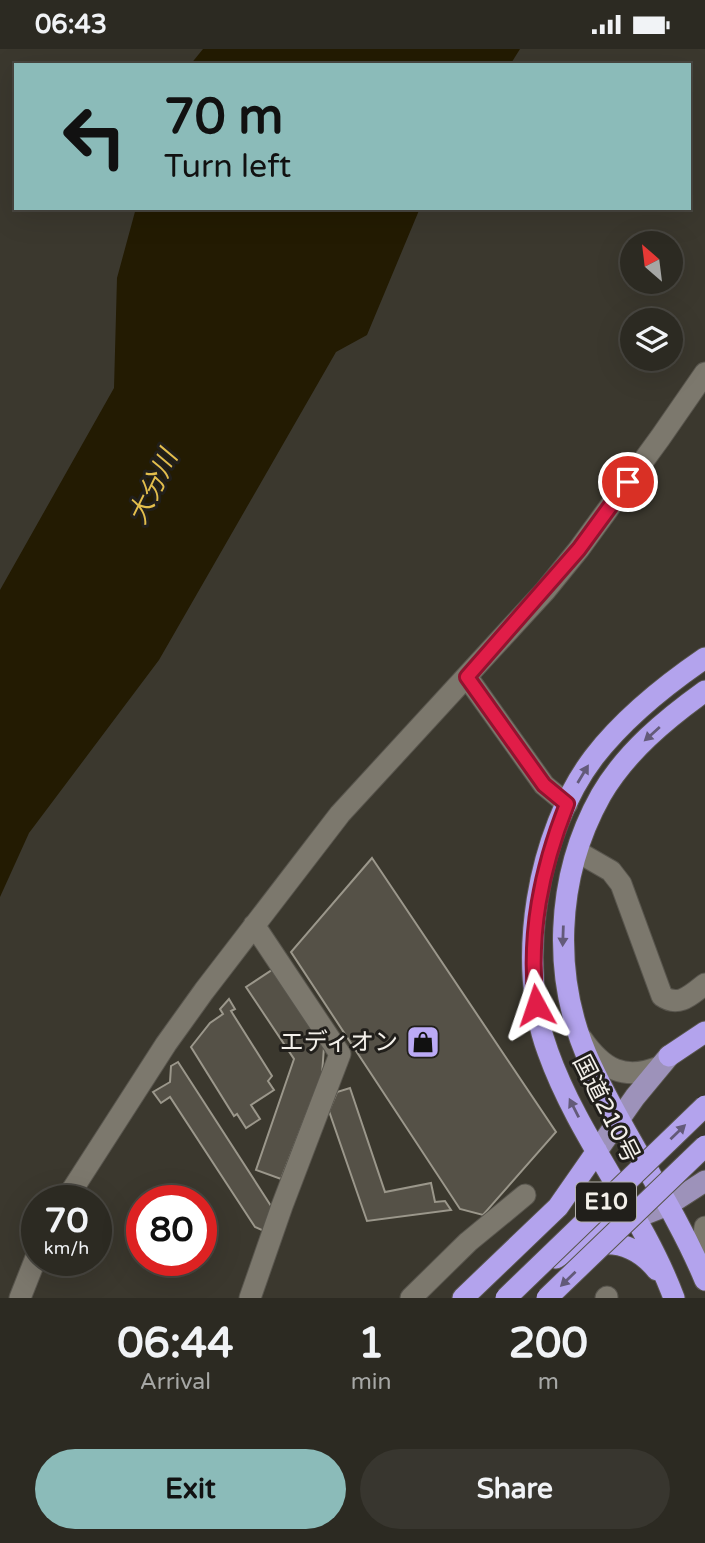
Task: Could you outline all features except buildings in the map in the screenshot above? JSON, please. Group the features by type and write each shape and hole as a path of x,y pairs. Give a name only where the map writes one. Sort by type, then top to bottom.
{"highway":[{"name":"国道210号","path":"673,1295 660,1263 597,1151 547,1051 534,985 533,940 540,888 549,853 567,804 593,759 626,720 705,658"},
{"name":"国道210号","path":"704,1278 668,1205 590,1063 577,1032 570,1004 562,943 565,910 578,852 602,795 640,744 705,691"},
{"path":"664,1062 705,1032"},
{"name":"E10","path":"506,1298 705,1106"},
{"name":"E10","path":"547,1298 705,1146"},
{"path":"558,1207 597,1151"},
{"path":"463,1298 558,1207 608,1171 627,1168 643,1173 656,1183"},
{"path":"513,1298 554,1260 590,1236 635,1218"},
{"path":"554,1260 593,1245 626,1245 651,1263 673,1295"}],"main road":[{"path":"597,1151 619,1118 664,1062"},
{"path":"635,1218 668,1205 705,1181"}],"street":[{"path":"75,1185 159,1054 340,814 467,677 579,549 705,373"},
{"path":"467,677 544,785 567,804"},
{"path":"578,852 611,871 621,884 663,996 669,1000 683,1000 705,984"},
{"path":"250,1298 340,1055 254,925"},
{"path":"577,1032 602,1062 615,1070 629,1074 644,1073 664,1062 705,1019"},
{"path":"411,1298 468,1242 525,1195"},
{"path":"704,1278 702,1254 705,1227"},
{"path":"20,1298 29,1276"}],"water":[{"path":"203,49 520,49 511,63 192,63"},
{"name":"大分川","path":"135,210 419,210 367,335 336,352 159,660 29,833 0,897 0,590 114,388 117,278"}],"place":[{"name":"エディオン","path":"423,1042"}],"route":[{"path":"536,1005 533,963 536,913 546,862 567,804 544,785 467,677 579,549 628,482"}]}
